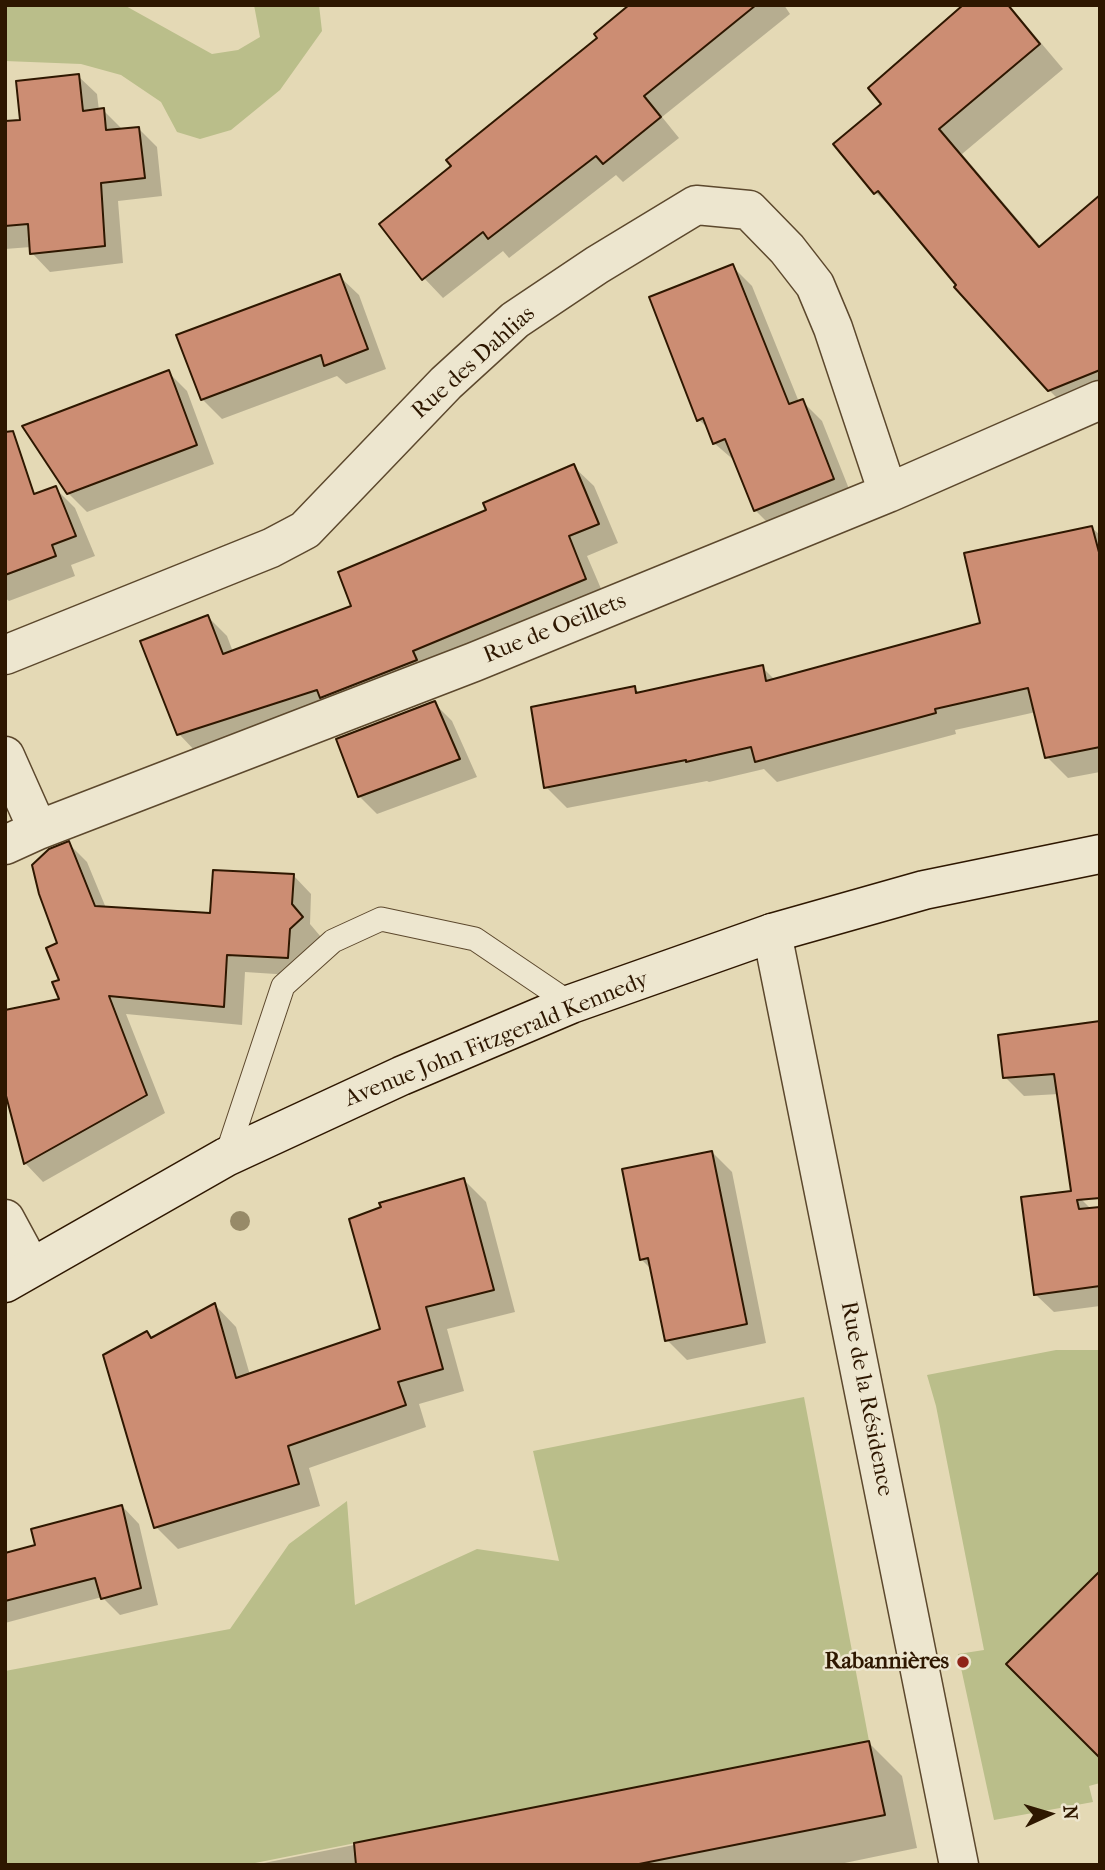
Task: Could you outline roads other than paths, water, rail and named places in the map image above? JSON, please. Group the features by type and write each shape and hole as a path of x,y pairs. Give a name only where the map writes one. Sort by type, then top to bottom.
{"street":[{"name":"Rue des Dahlias","path":"5,655 271,548 305,530 446,383 515,320 597,265 696,205 749,211 787,249 816,285 888,493"},
{"name":"Rue de Oeillets","path":"22,838 474,662 888,493 1100,400"},
{"path":"5,756 22,838"},
{"name":"Avenue John Fitzgerald Kennedy","path":"18,1275 226,1157 401,1076 570,1004 772,933 924,890 1100,854"},
{"name":"Rue de la Résidence","path":"772,933 959,1865"},
{"path":"5,1219 18,1275"}],"lane":[{"path":"226,1157 283,986 333,941 381,919 475,939 570,1004"}],"place":[{"name":"Rabannières","path":"963,1662"}]}
